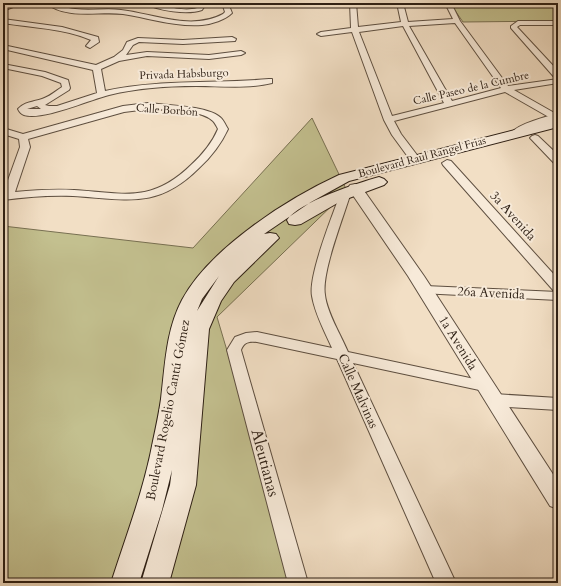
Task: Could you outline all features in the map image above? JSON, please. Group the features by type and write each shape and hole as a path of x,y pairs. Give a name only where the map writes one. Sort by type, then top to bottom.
{"main road":[{"name":"Boulevard Raul Rangel Frias","path":"301,208 321,188 344,178 558,122"},
{"path":"301,208 350,190 535,138 558,122"},
{"name":"Boulevard Rogelio Cantú Gómez","path":"125,583 156,485 170,413 175,364 182,327 192,299 212,271 258,231 301,208"},
{"name":"Boulevard Rogelio Cantú Gómez","path":"155,583 183,485 199,329 206,308 219,287 232,271 301,208"}],"street":[{"path":"3,9 20,3"},
{"path":"49,3 61,9 72,11 121,12 188,24 208,22 230,13 225,3"},
{"path":"148,3 185,11 200,9 201,7 196,3"},
{"path":"353,3 356,30 389,120 415,159"},
{"path":"400,3 405,24 449,103"},
{"path":"448,3 457,21 506,90 558,122"},
{"path":"3,21 63,30 89,36 95,39 95,42 90,46"},
{"path":"321,34 405,24 457,21"},
{"path":"558,23 518,23 513,27 558,76"},
{"path":"117,59 126,51 130,44 138,40 183,42 232,39"},
{"path":"3,47 97,68 117,59 147,54 151,59 158,61 170,59 175,54 209,57 241,53"},
{"path":"4,67 57,77 65,82 66,88 56,96 45,100 41,105 42,107 53,109"},
{"path":"97,68 100,94"},
{"name":"Privada Habsburgo","path":"45,100 26,106 22,109 25,113 30,114 53,109 100,94 157,84 246,84 269,81"},
{"name":"Calle Paseo de la Cumbre","path":"389,120 449,103 506,90 558,81"},
{"name":"Calle Borbón","path":"6,197 39,193 72,193 127,199 145,197 178,183 190,174 218,141 224,129 217,119 207,114 193,110 148,106 123,109 23,137"},
{"path":"3,131 23,137 25,147 6,197"},
{"path":"535,138 558,161"},
{"name":"3a Avenida","path":"447,163 558,287"},
{"name":"1a Avenida","path":"350,190 425,290 484,386 558,500"},
{"name":"Calle Malvinas","path":"350,190 320,273 318,295 325,316 446,583"},
{"name":"26a Avenida","path":"425,290 558,296"},
{"name":"Aleutianas","path":"298,583 234,350 236,343 241,338 248,336 342,354"},
{"path":"342,354 484,386"},
{"path":"494,400 558,404"}],"shaded area":[{"path":"452,3 558,3 558,21 463,22 454,9"},
{"path":"312,118 347,191 217,317 296,583 3,583 3,226 193,248"}]}
